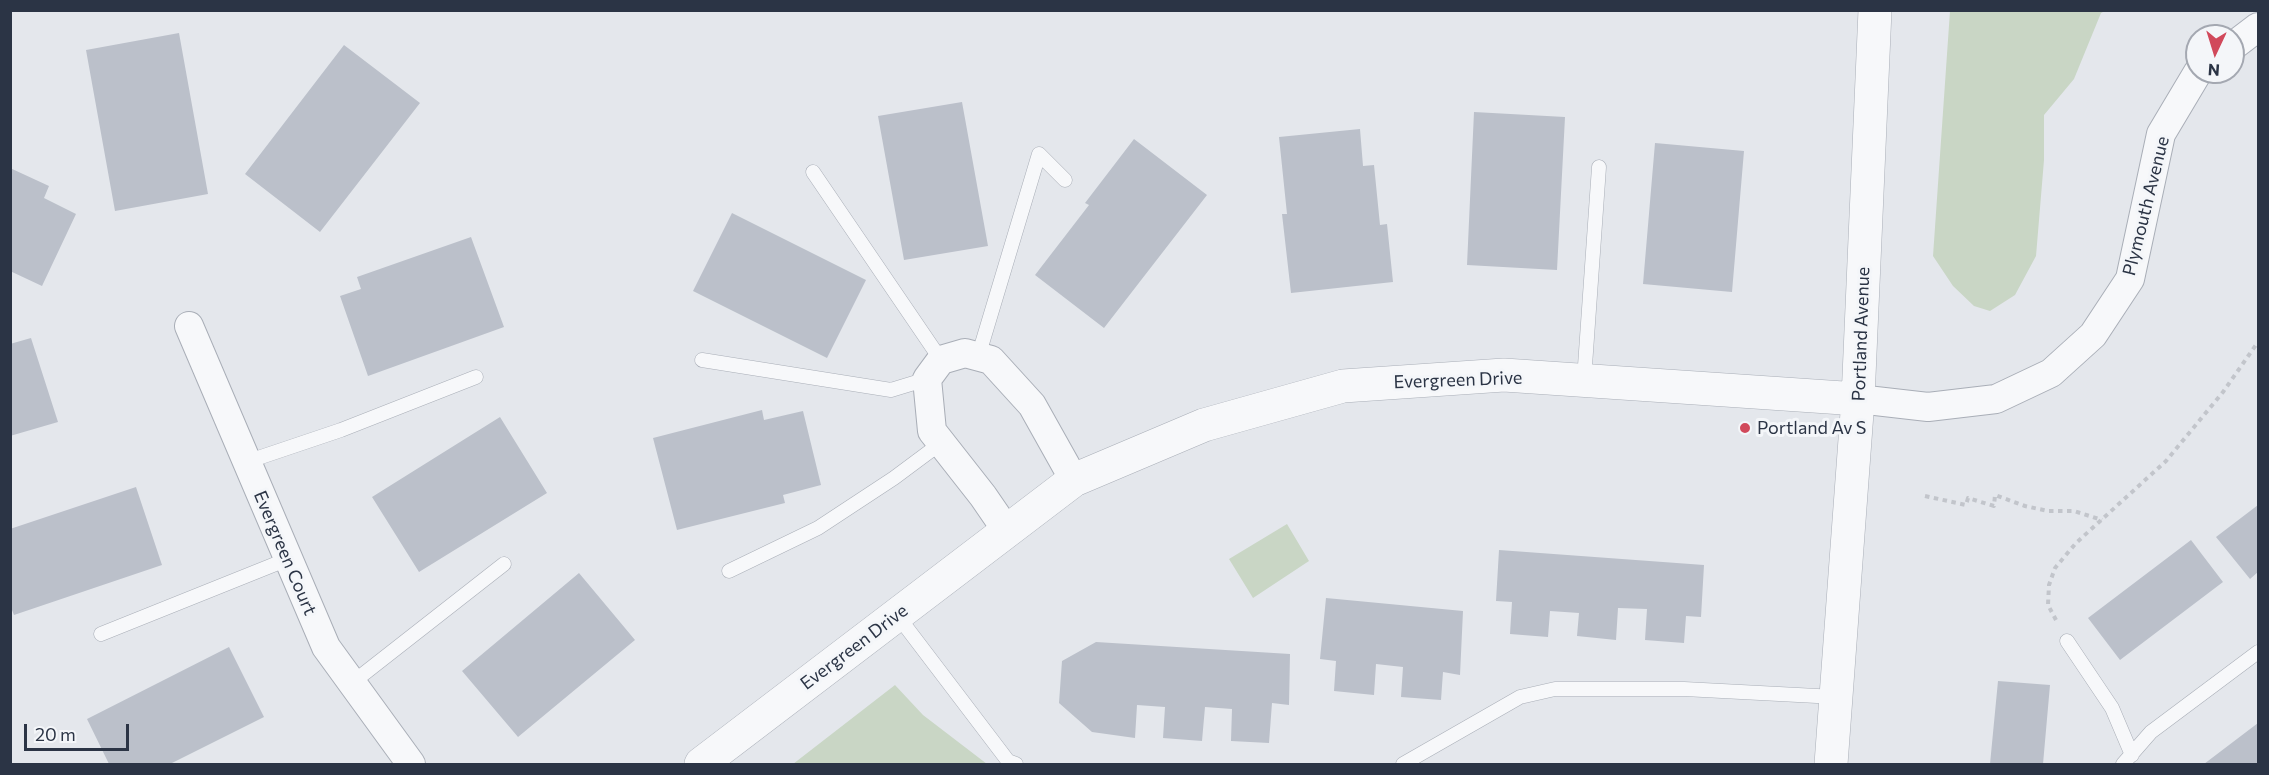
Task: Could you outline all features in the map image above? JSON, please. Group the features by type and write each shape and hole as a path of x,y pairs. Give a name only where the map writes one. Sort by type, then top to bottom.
{"street":[{"name":"Portland Avenue","path":"1831,765 1858,399 1875,10"},
{"path":"2245,37 2259,27"},
{"name":"Plymouth Avenue","path":"1858,399 1928,407 1996,399 2052,373 2093,335 2130,279 2161,134 2191,84"},
{"name":"Evergreen Court","path":"189,326 326,647 411,765"},
{"path":"1007,531 984,496 932,431 934,369 965,353 991,360 1032,405 1074,480"},
{"name":"Evergreen Drive","path":"701,765 1074,480 1204,425 1342,386 1504,375 1858,399"}],"lane":[{"path":"978,357 1039,154 1065,180"},
{"path":"1584,380 1599,167"},
{"path":"702,360 891,390 934,369 813,172"},
{"path":"246,462 341,430 476,377"},
{"path":"729,571 818,528 894,478 941,442"},
{"path":"101,634 288,560"},
{"path":"352,683 504,564"},
{"path":"897,615 1008,761 1016,765"},
{"path":"2067,641 2112,708 2127,760"},
{"path":"2127,760 2151,732 2259,652"},
{"path":"1403,765 1520,698 1555,689 1684,689 1836,697"}],"path":[{"path":"2067,641 2048,605 2049,585 2055,568 2076,543 2166,461 2259,342"},
{"path":"1925,496 1966,506 1968,498 1994,506 1995,495 2025,506 2048,511 2074,511 2102,520"}],"green space":[{"path":"1950,11 2105,11 2101,13 2074,79 2044,115 2044,160 2036,256 2015,295 1990,311 1974,306 1953,286 1933,256"},
{"path":"1287,524 1309,561 1253,598 1229,559"},
{"path":"895,685 923,715 987,764 793,764"}],"building":[{"path":"179,33 208,194 115,211 86,50"},
{"path":"344,45 420,103 320,232 245,174"},
{"path":"962,102 988,246 904,260 878,116"},
{"path":"1474,112 1565,117 1557,270 1467,265"},
{"path":"1360,129 1363,166 1374,165 1380,225 1387,224 1393,282 1291,293 1282,214 1287,214 1279,137"},
{"path":"1134,139 1207,195 1104,328 1035,275 1089,205 1085,203"},
{"path":"1655,143 1744,151 1732,292 1643,284"},
{"path":"10,168 49,186 44,198 76,214 42,286 10,271"},
{"path":"732,213 866,280 827,358 693,291"},
{"path":"471,237 504,327 368,376 340,296 361,289 357,277"},
{"path":"31,338 58,422 10,436 10,344"},
{"path":"762,410 764,420 803,411 821,485 783,495 785,503 677,530 653,438"},
{"path":"500,417 547,493 419,572 372,497"},
{"path":"136,487 162,565 14,615 10,605 10,529"},
{"path":"2258,505 2258,572 2250,579 2216,537"},
{"path":"2191,540 2223,582 2120,660 2088,618"},
{"path":"1499,550 1704,565 1701,617 1686,616 1684,643 1645,640 1647,609 1618,608 1616,640 1577,636 1579,613 1550,611 1548,637 1510,634 1512,602 1496,601"},
{"path":"579,573 635,640 518,737 462,671"},
{"path":"1326,598 1463,611 1460,675 1443,672 1441,700 1401,697 1403,667 1376,664 1374,695 1334,691 1336,661 1320,659"},
{"path":"1096,642 1290,654 1289,705 1272,703 1269,743 1231,741 1232,709 1205,707 1202,741 1163,738 1165,707 1137,705 1135,738 1092,732 1059,703 1062,661"},
{"path":"229,647 264,717 170,764 109,764 87,719"},
{"path":"1998,681 2050,685 2043,764 1990,764"},
{"path":"2258,723 2258,764 2204,764"}],"place":[{"name":"Portland Av S","path":"1745,428"}]}
